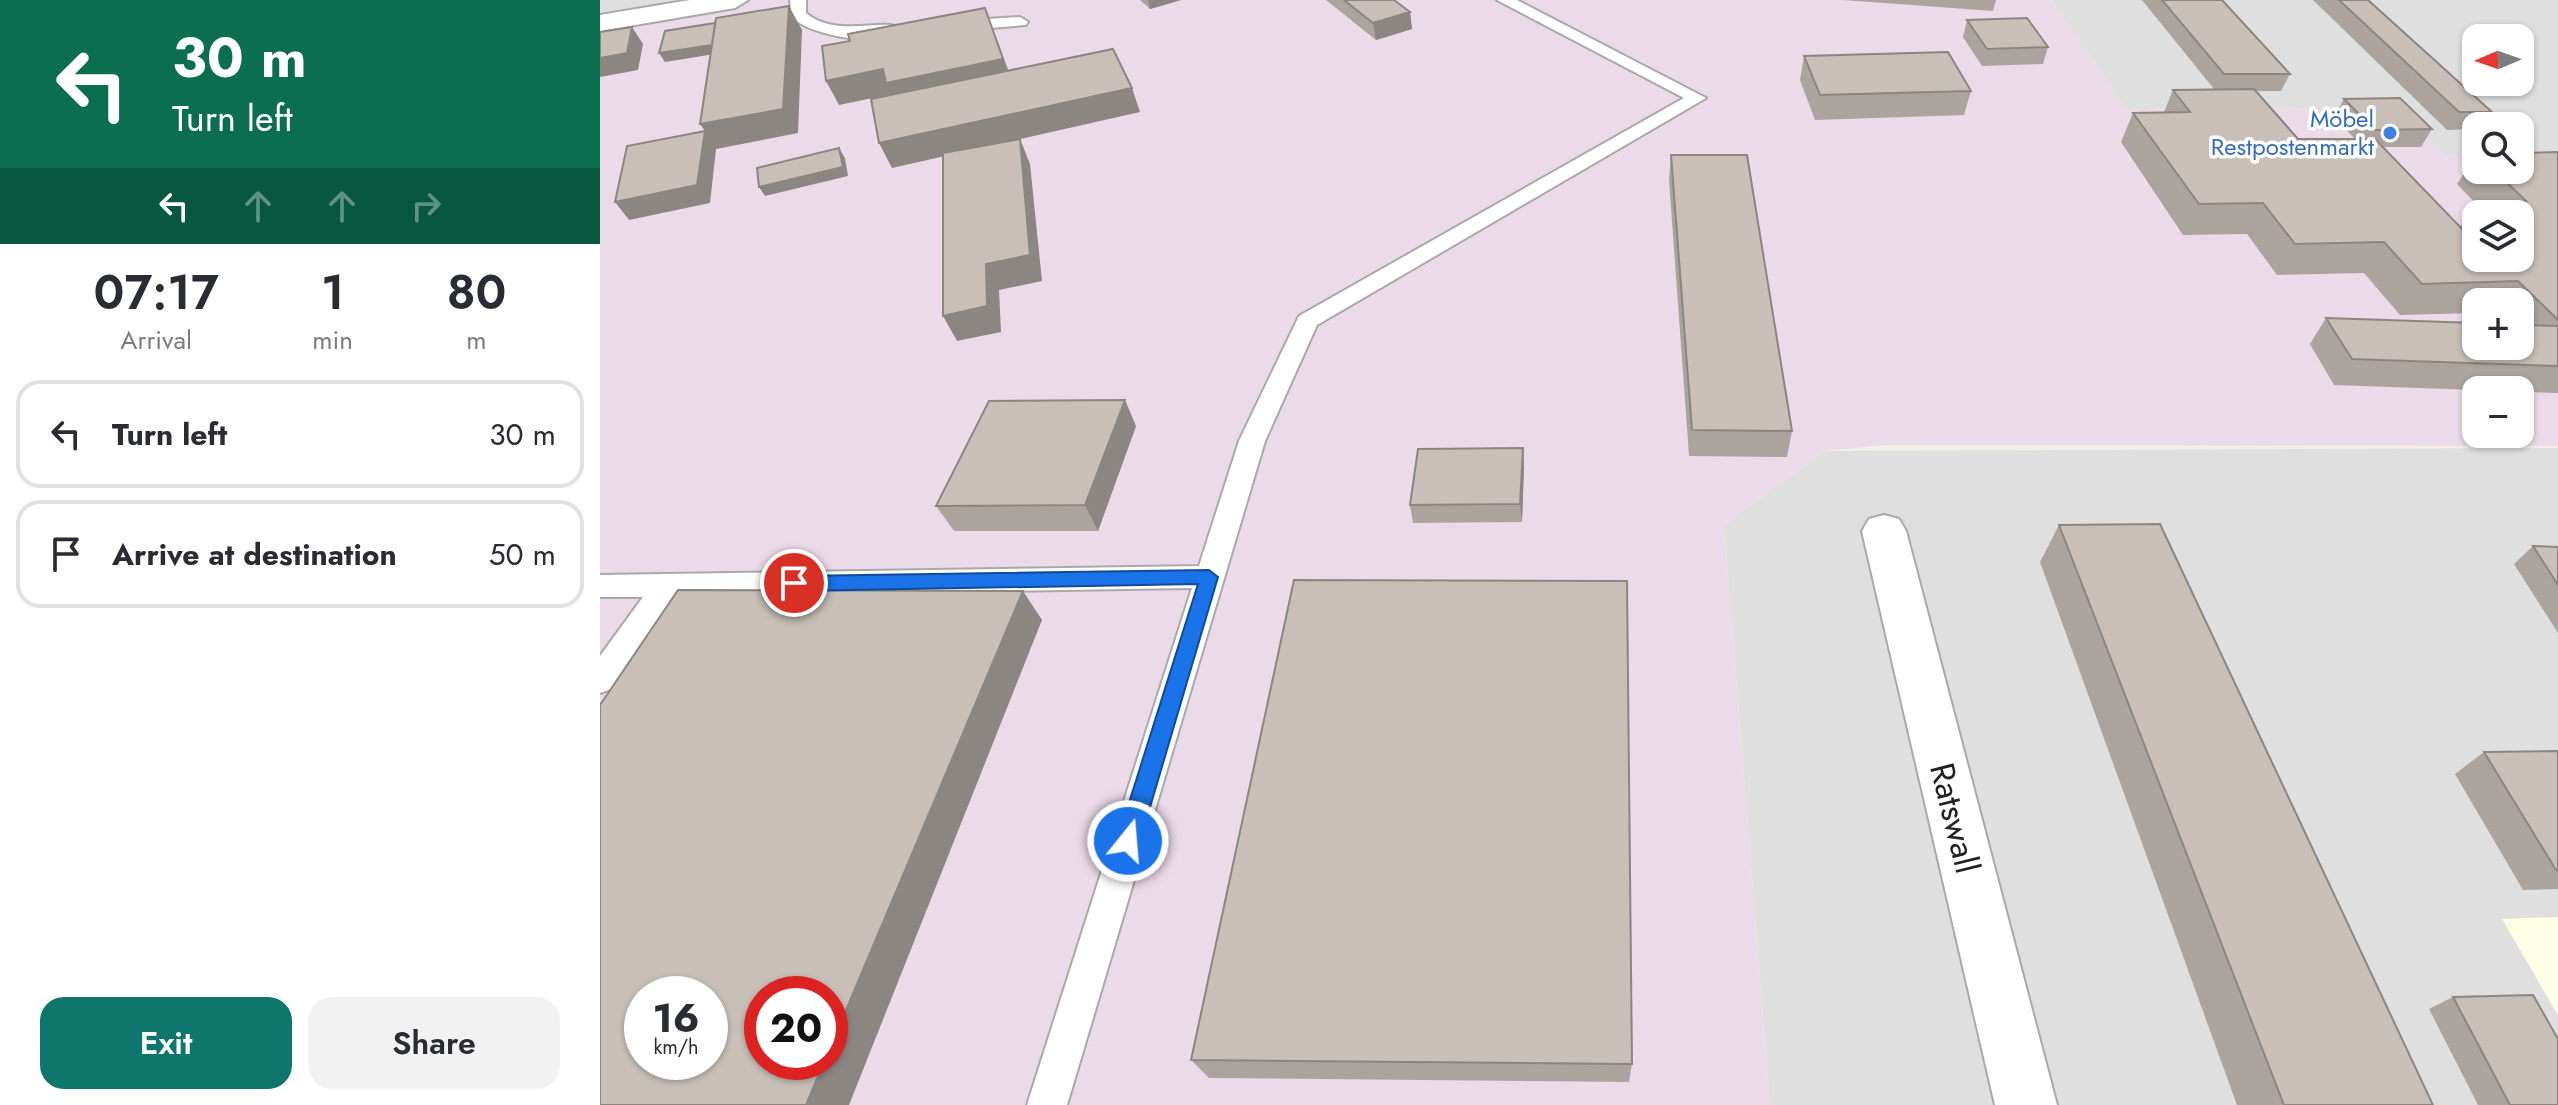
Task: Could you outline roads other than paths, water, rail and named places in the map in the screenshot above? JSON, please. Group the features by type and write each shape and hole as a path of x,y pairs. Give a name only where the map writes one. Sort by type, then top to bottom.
{"street":[{"path":"600,23 735,0"},
{"name":"Ratswall","path":"1884,531 2026,1105"}],"lane":[{"path":"798,0 798,15 809,27 847,33 910,29"},
{"path":"1047,1105 1252,441 1307,321 1697,98 1505,0"},
{"path":"942,27 1020,22"},
{"path":"600,586 1209,577"},
{"path":"600,680 667,585"}],"place":[{"name":"Möbel Restpostenmarkt","path":"2390,133"}]}
